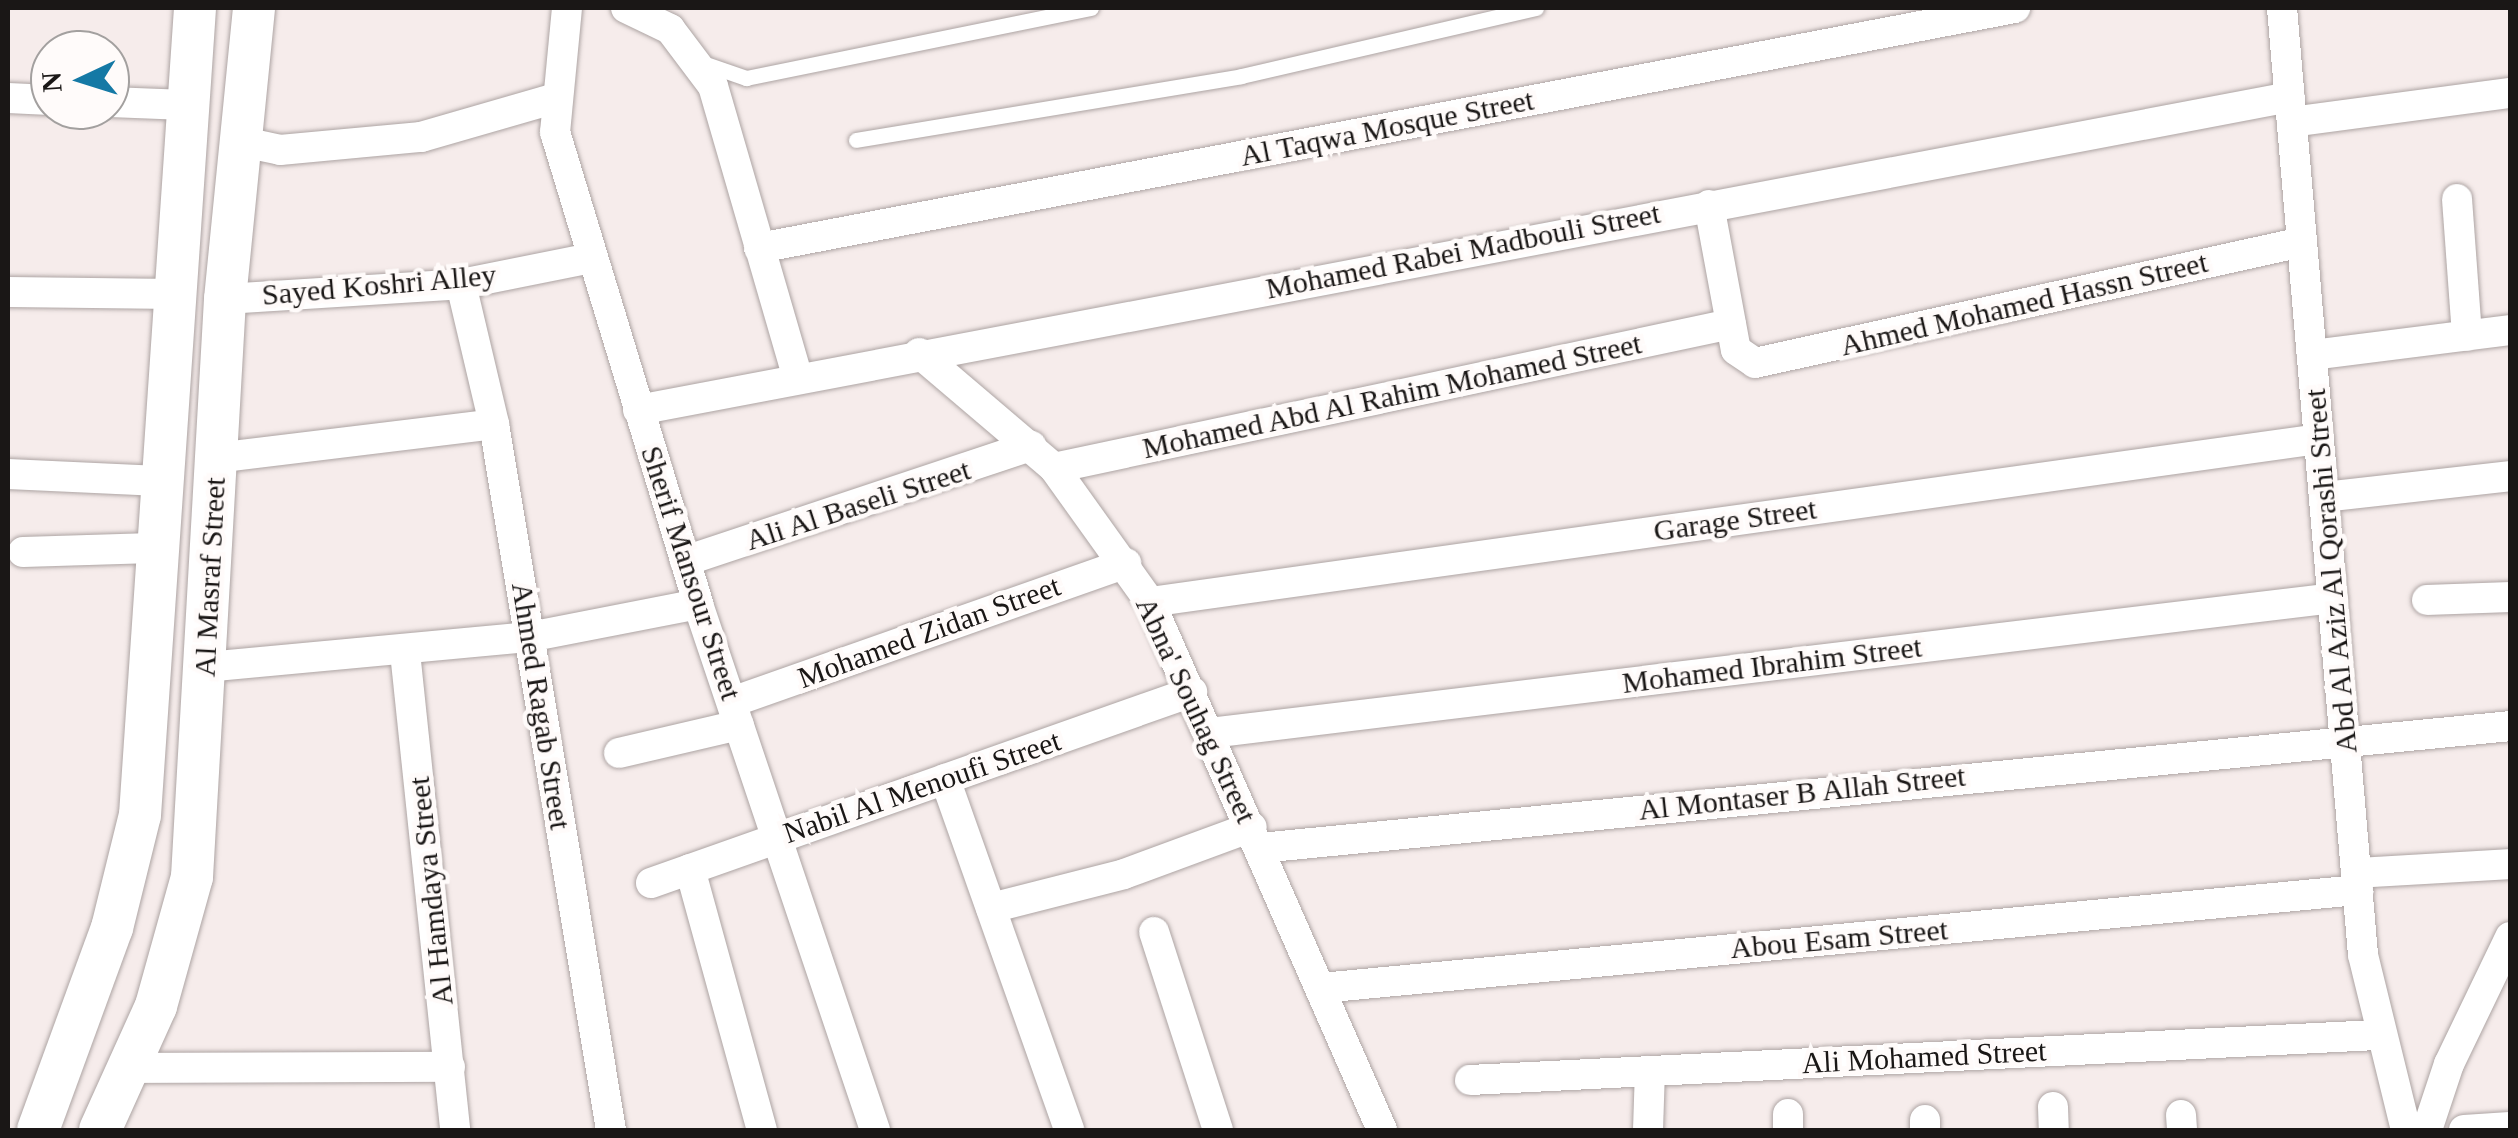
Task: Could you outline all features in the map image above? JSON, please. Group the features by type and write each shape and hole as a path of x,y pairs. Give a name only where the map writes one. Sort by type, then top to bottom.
{"street":[{"name":"Al Masraf Street","path":"38,1130 112,928 140,815 151,707 153,548 176,294 195,8"},
{"name":"Al Masraf Street","path":"100,1130 172,959 192,877 225,298 254,8"},
{"name":"Sherif Mansour Street","path":"567,8 553,98 591,258 698,604 874,1130"},
{"path":"626,8 670,29 700,62 798,378"},
{"name":"Al Taqwa Mosque Street","path":"760,248 2015,8"},
{"name":"Abd Al Aziz Al Qorashi Street","path":"2282,8 2357,882 2378,1035 2406,1130"},
{"name":"Mohamed Rabei Madbouli Street","path":"638,410 1709,205 2291,110 2510,93"},
{"path":"243,142 280,150 422,137 553,98"},
{"path":"130,103 186,105"},
{"path":"2456,199 2467,336"},
{"path":"1709,205 1731,324"},
{"name":"Ahmed Mohamed Hassn Street","path":"1731,324 1746,361 2302,242"},
{"name":"Sayed Koshri Alley","path":"225,298 461,284 591,258"},
{"name":"Ahmed Ragab Street","path":"461,284 494,424 611,1130"},
{"path":"8,292 176,294"},
{"name":"Mohamed Abd Al Rahim Mohamed Street","path":"1054,468 1731,324"},
{"path":"2312,355 2510,330"},
{"name":"Abna' Souhag Street","path":"920,353 1054,468 1126,563 1150,602 1382,1130"},
{"path":"215,458 494,424"},
{"name":"Garage Street","path":"1150,602 2320,439"},
{"name":"Ali Al Baseli Street","path":"685,561 1031,446"},
{"path":"8,474 160,481"},
{"path":"2324,497 2510,476"},
{"path":"23,552 153,548"},
{"name":"Mohamed Zidan Street","path":"619,753 736,714 1126,563"},
{"path":"2426,600 2510,597"},
{"name":"Mohamed Ibrahim Street","path":"1210,733 2333,598"},
{"path":"206,667 405,652 528,637 698,604"},
{"name":"Al Hamdaya Street","path":"405,652 455,1130"},
{"name":"Nabil Al Menoufi Street","path":"651,883 1192,692"},
{"path":"151,707 203,716"},
{"name":"Al Montaser B Allah Street","path":"991,908 1256,837 2510,726"},
{"path":"945,779 1069,1130"},
{"name":"Abou Esam Street","path":"1320,988 2510,864"},
{"path":"690,869 762,1130"},
{"path":"1154,932 1218,1130"},
{"path":"2426,1130 2449,1064 2510,937"},
{"name":"Ali Mohamed Street","path":"1470,1080 2378,1035"},
{"path":"128,1068 450,1066"},
{"path":"1648,1130 1650,1070"},
{"path":"2464,1130 2510,1127"}],"lane":[{"path":"700,62 746,78 1092,8"},
{"path":"856,140 1241,76 1536,8"}]}
